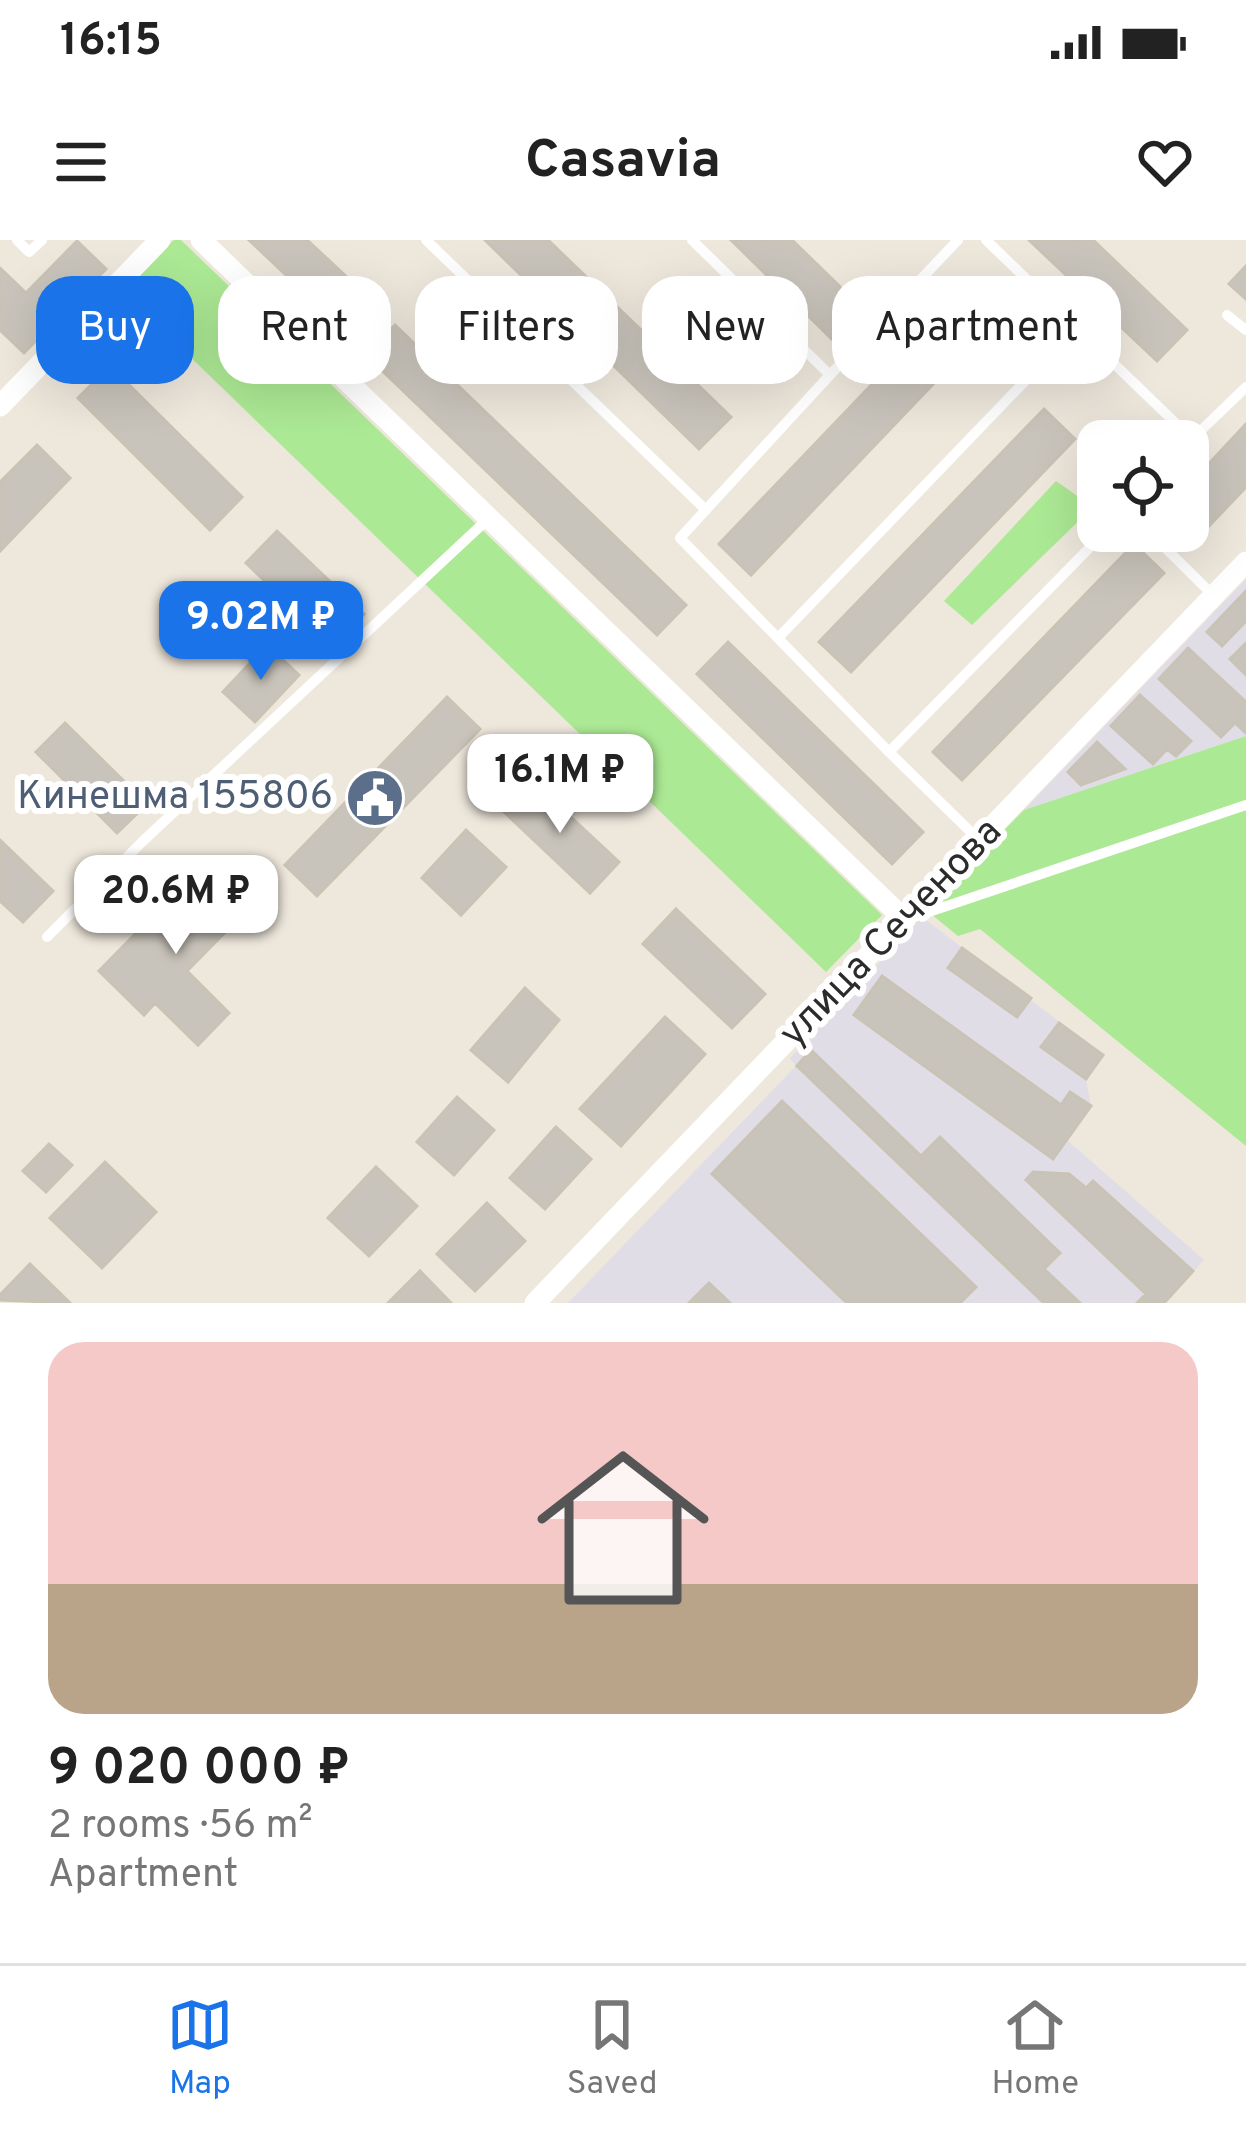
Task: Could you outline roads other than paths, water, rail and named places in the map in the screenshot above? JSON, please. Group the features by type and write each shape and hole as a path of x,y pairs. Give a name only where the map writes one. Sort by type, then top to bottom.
{"street":[{"path":"0,406 160,240"},
{"path":"201,240 905,920"},
{"name":"улица Сеченова","path":"536,1303 1246,562"}],"lane":[{"path":"17,240 29,252 42,240"},
{"path":"426,240 706,510"},
{"path":"692,240 830,375"},
{"path":"958,240 680,538 980,842"},
{"path":"986,240 1025,276"},
{"path":"1228,315 1246,330"},
{"path":"1121,371 1169,420"},
{"path":"778,638 1022,384"},
{"path":"1209,423 1246,387"},
{"path":"47,937 143,841 489,518"},
{"path":"889,752 1085,552"},
{"path":"1169,552 1214,596"},
{"path":"905,920 1246,805"}],"place":[{"name":"Кинешма 155806","path":"375,798"}]}
